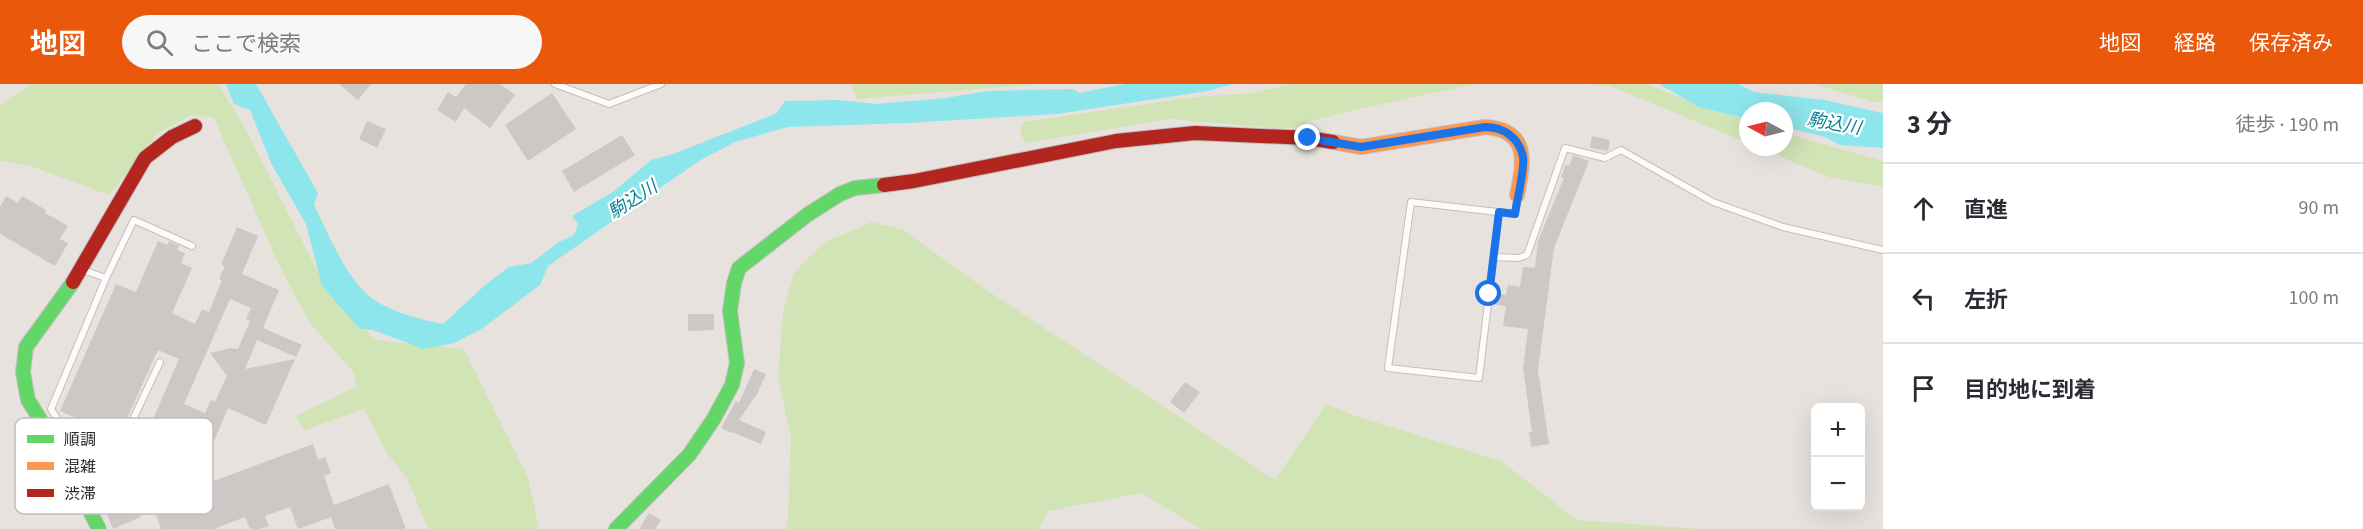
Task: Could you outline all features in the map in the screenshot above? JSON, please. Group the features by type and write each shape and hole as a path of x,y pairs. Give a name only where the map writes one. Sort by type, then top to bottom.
{"street":[{"path":"39,418 28,400 23,372 26,347 82,270 145,158 172,137 195,126"},
{"path":"616,529 689,455 713,420 732,385 736,363 730,310 739,268 807,214 840,194 855,188 925,179 1116,141 1195,133 1308,138 1361,147 1497,127 1510,134 1523,157 1517,195"},
{"path":"91,514 99,529"}],"lane":[{"path":"555,84 609,104 661,84"},
{"path":"1494,257 1518,258 1527,255 1565,148 1605,158 1621,150 1713,202 1782,227 1883,250"},
{"path":"1499,212 1479,378 1388,368 1411,202 1499,212 1515,214 1517,195"},
{"path":"57,418 51,409 105,278 134,220 192,246"},
{"path":"82,270 105,278"},
{"path":"134,418 160,362"}],"green space":[{"path":"31,84 218,84 245,128 321,278 375,340 464,349 528,477 539,529 428,529 407,478 387,453 364,409 305,430 295,416 356,387 355,374 309,322 279,265 214,118 192,115 158,133 109,195 30,166 0,161 0,106"},
{"path":"851,84 1037,84 857,99"},
{"path":"1292,84 1474,84 1346,112 1285,129 1169,119 1026,143 1020,133 1023,122 1194,97 1253,93"},
{"path":"1589,84 1647,84 1739,118 1739,139 1610,86"},
{"path":"1814,84 1883,84 1883,102 1873,102"},
{"path":"1793,136 1883,161 1883,187 1829,177 1779,156 1793,156"},
{"path":"872,222 903,230 988,291 1275,480 1326,404 1353,415 1501,461 1577,520 1704,529 1201,529 1141,493 1048,511 1039,529 785,529 788,519 791,437 778,378 783,312 794,272 825,242"}],"water":[{"name":"駒込川","path":"226,84 256,84 318,193 314,205 332,243 346,268 363,290 373,299 398,312 443,324 484,286 509,267 531,263 559,242 574,235 578,224 572,216 613,192 651,160 673,154 777,113 785,101 839,100 876,104 945,98 988,91 1073,89 1079,93 1125,84 1232,84 1208,91 1057,114 788,127 735,142 699,161 548,266 540,285 483,328 454,343 424,349 376,331 359,328 322,286 306,224 272,165 250,110 234,104"},
{"name":"駒込川","path":"1659,84 1738,84 1754,92 1824,100 1883,113 1883,148 1840,145 1825,137 1793,129 1793,102 1739,102 1739,117 1699,107"}],"building":[{"path":"339,84 371,84 358,100"},
{"path":"466,84 500,84 515,95 490,128 464,108 456,122 437,110 448,92 456,97"},
{"path":"552,93 576,129 528,161 505,125"},
{"path":"367,121 386,129 377,148 359,139"},
{"path":"622,135 635,155 574,192 562,171"},
{"path":"1592,136 1610,140 1608,151 1590,148"},
{"path":"1573,155 1589,161 1554,248 1538,370 1549,444 1531,447 1529,432 1532,432 1523,368 1528,329 1503,326 1506,306 1493,304 1494,293 1506,295 1508,285 1520,287 1523,267 1535,268 1538,241 1564,178 1561,177 1566,164 1569,166"},
{"path":"6,196 18,203 22,196 68,226 60,239 68,243 55,266 0,234 0,207"},
{"path":"237,227 258,236 242,274 279,290 263,328 302,345 296,357 257,340 245,369 295,359 266,425 228,408 213,444 213,418 154,418 179,359 158,350 127,418 77,418 60,411 116,284 136,292 158,241 167,245 169,241 179,246 177,250 185,253 181,263 192,268 172,313 195,324 202,309 209,312 225,266 221,265","holes":["230,299 251,308 246,319 250,321 238,349 231,348 210,353 227,376 215,402 211,400 205,413 184,404"]},
{"path":"688,314 714,314 714,330 688,331"},
{"path":"754,369 766,374 757,394 739,420 766,432 761,444 721,428 736,401 739,403"},
{"path":"1185,382 1200,392 1184,413 1170,402"},
{"path":"313,444 318,460 325,457 331,473 324,476 334,505 389,484 406,529 335,529 331,517 298,529 290,507 265,516 269,526 260,529 250,529 245,517 214,529 161,529 156,514 213,514 213,481"},
{"path":"649,513 661,520 655,529 639,529"},
{"path":"107,514 140,514 141,517 113,529"}],"traffic: fast":[{"path":"616,529 689,455 713,420 732,385 737,363 730,311 734,283 739,268 807,215 840,194 855,188 884,185"},
{"path":"39,418 28,400 23,372 26,347 73,282"},
{"path":"91,514 99,529"}],"traffic: slow":[{"path":"1333,142 1361,147 1485,127 1500,129 1517,141 1520,150 1522,160 1517,195"}],"traffic: jam":[{"path":"73,282 145,158 172,137 195,126"},
{"path":"884,185 1116,141 1195,133 1308,138 1333,142"}],"route":[{"path":"1308,138 1361,147 1485,127 1497,127 1510,134 1523,157 1515,214 1499,212 1489,294"}]}
